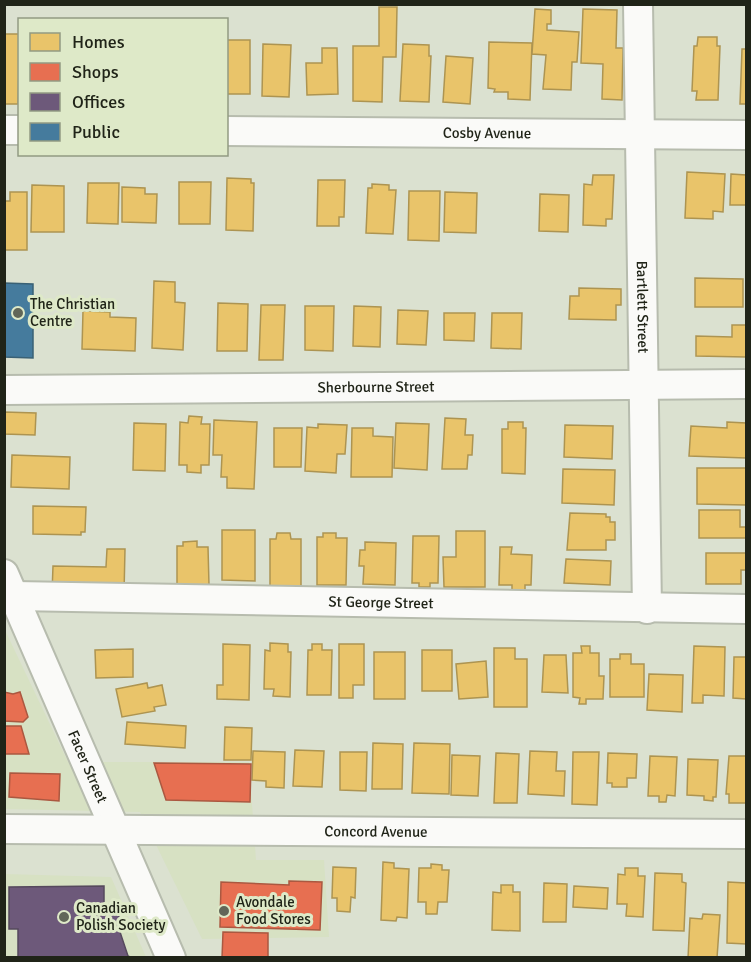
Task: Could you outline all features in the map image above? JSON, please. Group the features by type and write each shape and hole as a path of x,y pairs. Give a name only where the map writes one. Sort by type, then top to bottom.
{"street":[{"name":"Bartlett Street","path":"638,4 647,609"},
{"name":"Cosby Avenue","path":"228,131 747,135"},
{"name":"Sherbourne Street","path":"4,390 645,383 747,384"},
{"name":"St George Street","path":"10,585 647,609 747,609"},
{"name":"Facer Street","path":"10,585 171,957"},
{"name":"Concord Avenue","path":"4,829 118,832 747,834"}],"shaded area":[{"path":"4,628 68,762 249,762 256,860 324,860 329,937 202,939 140,812 5,809"},
{"name":"Canadian Polish Society","path":"5,874 111,877 146,957 5,958"}],"building: Homes":[{"path":"379,7 397,7 396,57 383,57 382,102 353,101 353,46 379,46"},
{"path":"535,9 551,10 551,24 547,24 547,30 579,32 577,62 572,62 571,90 543,89 546,55 532,54"},
{"path":"583,9 617,10 616,48 623,48 622,100 602,99 603,64 581,63"},
{"path":"4,34 18,34 18,104 5,104"},
{"path":"698,37 717,37 717,46 720,46 718,100 696,100 697,91 692,91 694,46 697,46"},
{"path":"228,40 250,40 250,94 228,94"},
{"path":"489,42 532,43 530,100 508,99 508,92 494,92 495,89 488,88"},
{"path":"263,44 291,45 289,97 262,96"},
{"path":"403,44 429,45 429,56 431,56 429,102 400,101"},
{"path":"322,48 337,48 338,94 307,95 306,63 322,63"},
{"path":"742,49 746,49 746,104 740,104"},
{"path":"446,56 473,58 470,104 443,102"},
{"path":"687,172 725,174 723,212 713,211 713,219 685,218"},
{"path":"731,174 746,175 746,205 730,205"},
{"path":"593,175 614,175 612,219 606,219 606,226 583,225 584,184 592,185"},
{"path":"227,178 251,179 251,183 254,183 253,231 226,230"},
{"path":"318,180 345,180 344,217 339,217 339,226 317,226"},
{"path":"179,182 211,182 210,224 179,224"},
{"path":"88,183 119,183 118,224 87,223"},
{"path":"372,184 389,185 389,190 396,190 393,234 366,233 368,188 372,188"},
{"path":"32,185 64,186 64,232 31,232"},
{"path":"122,187 145,188 145,194 157,194 156,223 122,222"},
{"path":"409,191 440,191 439,241 408,240"},
{"path":"10,192 27,192 27,250 4,250 4,201 10,201"},
{"path":"445,192 477,193 476,233 444,232"},
{"path":"540,194 569,195 568,232 539,231"},
{"path":"695,278 743,279 743,307 695,307"},
{"path":"154,281 175,282 175,302 185,303 183,350 152,348"},
{"path":"579,288 621,289 621,305 616,305 616,320 569,319 570,296 579,296"},
{"path":"218,303 248,304 247,351 217,351"},
{"path":"261,305 285,305 283,360 259,360"},
{"path":"305,306 334,306 333,351 305,350"},
{"path":"354,306 381,307 380,347 353,346"},
{"path":"398,310 428,311 426,345 397,344"},
{"path":"83,311 110,312 110,317 136,318 135,351 82,349"},
{"path":"444,313 475,313 474,341 444,340"},
{"path":"492,313 522,313 521,349 491,348"},
{"path":"732,325 746,325 746,357 696,356 696,336 732,337"},
{"path":"4,412 36,413 35,435 4,434"},
{"path":"189,416 202,417 201,424 210,424 209,465 201,465 201,473 187,472 187,465 179,465 180,422 188,423"},
{"path":"445,418 466,419 465,435 473,435 472,455 468,455 467,469 442,469"},
{"path":"214,420 257,422 254,489 227,488 227,477 221,477 222,455 213,455"},
{"path":"508,422 523,422 523,428 526,428 525,474 502,473 502,429 508,429"},
{"path":"727,422 746,423 746,458 689,456 691,426 727,428"},
{"path":"134,423 166,424 165,471 133,470"},
{"path":"396,423 429,424 427,470 394,468"},
{"path":"318,424 347,425 345,454 337,454 336,473 305,471 307,427 318,428"},
{"path":"565,425 613,426 612,459 564,457"},
{"path":"274,428 302,428 301,467 274,467"},
{"path":"352,428 373,428 373,436 393,437 392,477 351,477"},
{"path":"12,455 70,457 69,489 11,487"},
{"path":"697,468 746,468 746,505 697,504"},
{"path":"563,469 615,470 614,505 562,503"},
{"path":"33,506 86,507 85,532 81,532 81,535 33,534"},
{"path":"699,510 740,510 740,527 746,527 746,538 699,538"},
{"path":"570,513 606,514 606,517 610,517 610,522 615,522 615,540 606,540 606,550 567,550"},
{"path":"222,530 255,530 255,581 222,580"},
{"path":"456,531 485,531 485,587 444,587 443,557 456,557"},
{"path":"277,533 290,533 291,539 301,539 301,587 270,587 270,539 276,539"},
{"path":"323,533 336,533 336,538 347,538 346,585 317,585 317,537 323,537"},
{"path":"413,536 439,536 438,583 430,583 430,587 419,587 419,583 412,583"},
{"path":"197,541 197,547 208,547 209,585 177,586 177,546 183,546 183,542"},
{"path":"365,542 396,543 395,585 363,584 364,566 359,566 360,550 365,550"},
{"path":"500,547 512,547 511,554 532,555 531,585 525,585 525,591 512,591 512,585 499,585"},
{"path":"107,549 125,549 124,594 52,593 53,566 106,567"},
{"path":"706,553 746,553 746,570 741,570 741,584 706,584"},
{"path":"566,559 611,561 610,585 564,583"},
{"path":"270,643 288,644 288,652 291,652 290,697 273,696 274,689 264,689 265,650 270,651"},
{"path":"223,644 250,645 249,700 217,699 217,685 223,685"},
{"path":"312,644 322,644 322,650 332,650 331,695 307,695 308,650 312,650"},
{"path":"339,644 364,644 364,685 353,685 353,698 339,698"},
{"path":"581,646 590,646 590,653 599,653 599,676 604,676 603,699 586,699 586,704 579,704 580,698 573,697 573,653 582,653"},
{"path":"694,646 725,647 724,696 703,695 703,703 692,703"},
{"path":"494,648 515,648 515,659 527,659 527,707 494,707"},
{"path":"133,649 133,677 96,678 95,650"},
{"path":"422,650 452,650 452,691 422,691"},
{"path":"374,652 405,652 405,699 374,699"},
{"path":"620,654 631,654 631,664 644,664 644,697 610,697 610,659 620,659"},
{"path":"544,655 566,655 568,693 542,692"},
{"path":"734,657 746,657 746,699 733,698"},
{"path":"486,661 488,697 459,699 456,664"},
{"path":"649,674 683,675 682,712 647,710"},
{"path":"147,683 148,688 162,685 166,705 154,707 155,711 122,717 116,689"},
{"path":"127,722 186,726 185,748 125,744"},
{"path":"225,727 252,728 251,760 224,760"},
{"path":"373,743 403,744 402,789 372,789"},
{"path":"414,743 450,744 449,794 412,793"},
{"path":"295,750 324,751 322,787 293,786"},
{"path":"253,751 285,752 284,788 266,787 266,781 252,780"},
{"path":"530,751 557,752 556,771 565,771 564,796 528,794"},
{"path":"340,752 367,752 366,791 340,790"},
{"path":"573,752 599,752 597,805 572,804"},
{"path":"496,753 519,754 517,803 494,803"},
{"path":"608,753 637,754 636,778 627,778 627,787 612,787 612,783 607,783"},
{"path":"452,755 480,756 478,796 451,795"},
{"path":"650,756 677,757 675,796 667,795 666,802 659,802 659,796 648,796"},
{"path":"729,756 746,756 746,803 729,803 729,794 726,794"},
{"path":"688,759 718,760 716,797 713,797 713,801 704,800 704,796 687,795"},
{"path":"383,862 394,863 394,868 409,869 407,918 397,917 396,921 381,920"},
{"path":"431,864 442,865 442,870 449,870 447,902 438,902 437,914 426,914 426,902 418,902 419,868 431,868"},
{"path":"333,867 356,868 355,898 351,897 350,912 337,911 337,898 332,898"},
{"path":"625,868 638,868 638,876 645,876 643,917 626,916 627,904 617,904 618,874 625,875"},
{"path":"655,873 682,874 682,882 686,883 684,931 653,930"},
{"path":"728,882 746,883 746,944 727,943"},
{"path":"544,883 567,884 566,922 543,922"},
{"path":"501,885 513,885 513,892 520,892 520,931 492,930 493,892 501,893"},
{"path":"574,886 608,888 607,909 573,907"},
{"path":"703,914 720,915 717,958 688,958 690,918 702,919"}],"building: Shops":[{"path":"4,692 13,694 20,692 28,717 23,722 4,721"},
{"path":"4,726 21,726 29,754 4,754"},
{"path":"154,763 251,764 250,802 166,800"},
{"path":"10,773 60,774 59,801 9,797"},
{"path":"289,881 322,882 320,930 220,927 221,882 289,885"},
{"path":"223,932 268,933 268,958 222,958"}],"building: Offices":[{"name":"Canadian Polish Society","path":"104,886 104,904 119,904 119,929 128,956 132,958 18,958 18,929 9,929 9,887"}],"building: Public":[{"name":"The Christian Centre","path":"4,283 33,284 33,358 4,357"}],"place":[{"name":"The Christian Centre","path":"18,313"},
{"name":"Avondale Food Stores","path":"224,911"},
{"name":"Canadian Polish Society","path":"64,917"}]}
